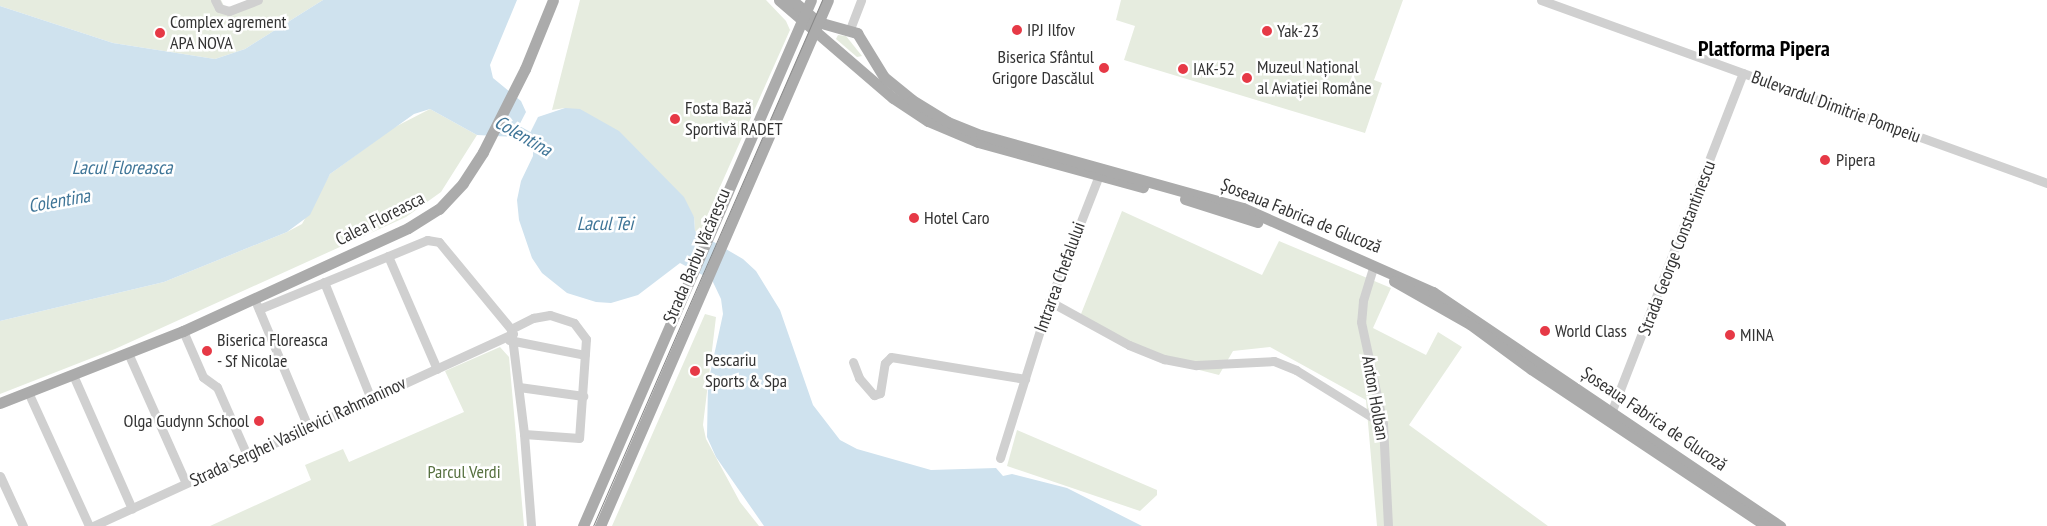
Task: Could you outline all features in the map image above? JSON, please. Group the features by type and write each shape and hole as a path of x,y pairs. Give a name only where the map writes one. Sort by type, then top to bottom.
{"main road":[{"name":"Calea Floreasca","path":"0,403 257,301 408,228 439,209 464,183 492,135 517,86 553,0"},
{"name":"Șoseaua Fabrica de Glucoză","path":"779,0 816,27 841,53 893,98 946,130 978,142 1243,208 1418,284 1467,313 1765,526"},
{"name":"Șoseaua Fabrica de Glucoză","path":"792,0 803,17"},
{"name":"Strada Barbu Văcărescu","path":"583,526 811,0"},
{"name":"Strada Barbu Văcărescu","path":"600,526 732,217 828,0"},
{"name":"Șoseaua Fabrica de Glucoză","path":"816,27 850,30 861,36 876,68 899,90 948,122 981,135 1241,216 1372,271 1470,324 1780,526"},
{"path":"841,53 861,62 870,53"}],"street":[{"path":"215,0 219,8 229,11 258,0"},
{"path":"850,30 860,0"},
{"name":"Bulevardul Dimitrie Pompeiu","path":"1541,0 2047,183"},
{"name":"Strada George Constantinescu","path":"1610,416 1743,73"},
{"name":"Intrarea Chefalului","path":"1000,458 1050,301 1100,172"},
{"name":"Calea Floreasca","path":"257,301 268,305 431,239 439,242 512,335"},
{"path":"388,256 437,369"},
{"name":"Anton Holban","path":"1372,271 1363,301 1361,322 1383,424 1388,526"},
{"path":"324,282 371,399"},
{"path":"257,301 308,427"},
{"path":"1050,301 1129,345 1164,359 1196,365 1274,360 1296,370 1383,424"},
{"path":"524,434 577,440 581,436 585,355 584,334 561,317 542,315 512,335 524,434 531,526"},
{"path":"183,331 203,377 217,387 247,455"},
{"name":"Strada Serghei Vasilievici Rahmaninov","path":"91,526 132,509 502,338 512,335 585,355"},
{"path":"128,353 186,483"},
{"path":"853,362 859,378 874,395 880,393 885,363 891,357 1025,379"},
{"path":"73,375 132,509"},
{"path":"519,387 583,396"},
{"path":"28,392 91,526"},
{"path":"0,476 23,526"}],"green space":[{"name":"Complex agrement APA NOVA","path":"0,0 221,0 225,8 230,8 248,0 323,0 245,49 215,59 113,43 0,6"},
{"name":"Fosta Bază Sportivă RADET","path":"580,0 766,0 786,21 790,30 699,234 695,231 694,217 565,108 552,110"},
{"path":"1121,0 1403,0 1374,80 1382,83 1365,133 1124,60 1135,26 1116,20"},
{"path":"838,35 846,36 862,56 857,57 836,39"},
{"path":"430,109 477,135 441,192 406,217 115,349 0,394 0,321 164,282 287,232 302,224 330,174 393,128"},
{"path":"1122,211 1262,275 1279,241 1391,288 1373,328 1426,355 1438,332 1462,347 1409,425 1548,526 1377,526 1366,400 1270,347 1233,351 1219,375 1168,362 1079,319"},
{"name":"Pescariu Sports & Spa","path":"705,314 716,317 703,425 706,439 740,502 759,526 612,526"},
{"name":"Parcul Verdi","path":"500,347 509,357 524,526 210,526 311,480 305,465 343,449 349,462 464,412 445,371"},
{"path":"1017,430 1157,490 1157,495 1140,511 1007,466"}],"water":[{"name":"Lacul Floreasca","path":"323,0 517,0 490,65 493,78 521,101 526,112 513,137 477,135 430,109 414,114 330,174 310,215 287,232 164,282 0,321 0,6 113,43 215,59 245,49"},
{"name":"Lacul Tei","path":"565,108 580,109 619,131 684,197 694,217 695,231 743,259 756,271 780,310 813,405 840,440 857,449 931,470 996,468 1003,476 1012,474 1067,488 1142,526 764,526 716,457 707,437 708,383 723,314 721,299 712,280 680,263 638,295 611,303 596,302 567,293 542,273 532,258 519,220 517,200 521,181 533,156 533,147 525,143 538,117"}],"waterway":[{"name":"Colentina","path":"502,123 541,145"}],"tram line":[{"path":"593,526 822,0"}],"place":[{"name":"IPJ Ilfov","path":"1017,30"},
{"name":"Yak-23","path":"1267,31"},
{"name":"Complex agrement APA NOVA","path":"160,33"},
{"name":"Biserica Sfântul Grigore Dascălul","path":"1104,68"},
{"name":"IAK-52","path":"1183,69"},
{"name":"Muzeul Național al Aviației Române","path":"1247,78"},
{"name":"Fosta Bază Sportivă RADET","path":"675,119"},
{"name":"Pipera","path":"1825,160"},
{"name":"Hotel Caro","path":"914,218"},
{"name":"World Class","path":"1545,331"},
{"name":"MINA","path":"1730,335"},
{"name":"Biserica Floreasca - Sf Nicolae","path":"207,351"},
{"name":"Pescariu Sports & Spa","path":"695,371"},
{"name":"Olga Gudynn School","path":"259,421"}],"district":[{"name":"Platforma Pipera","path":"1764,49"}]}
